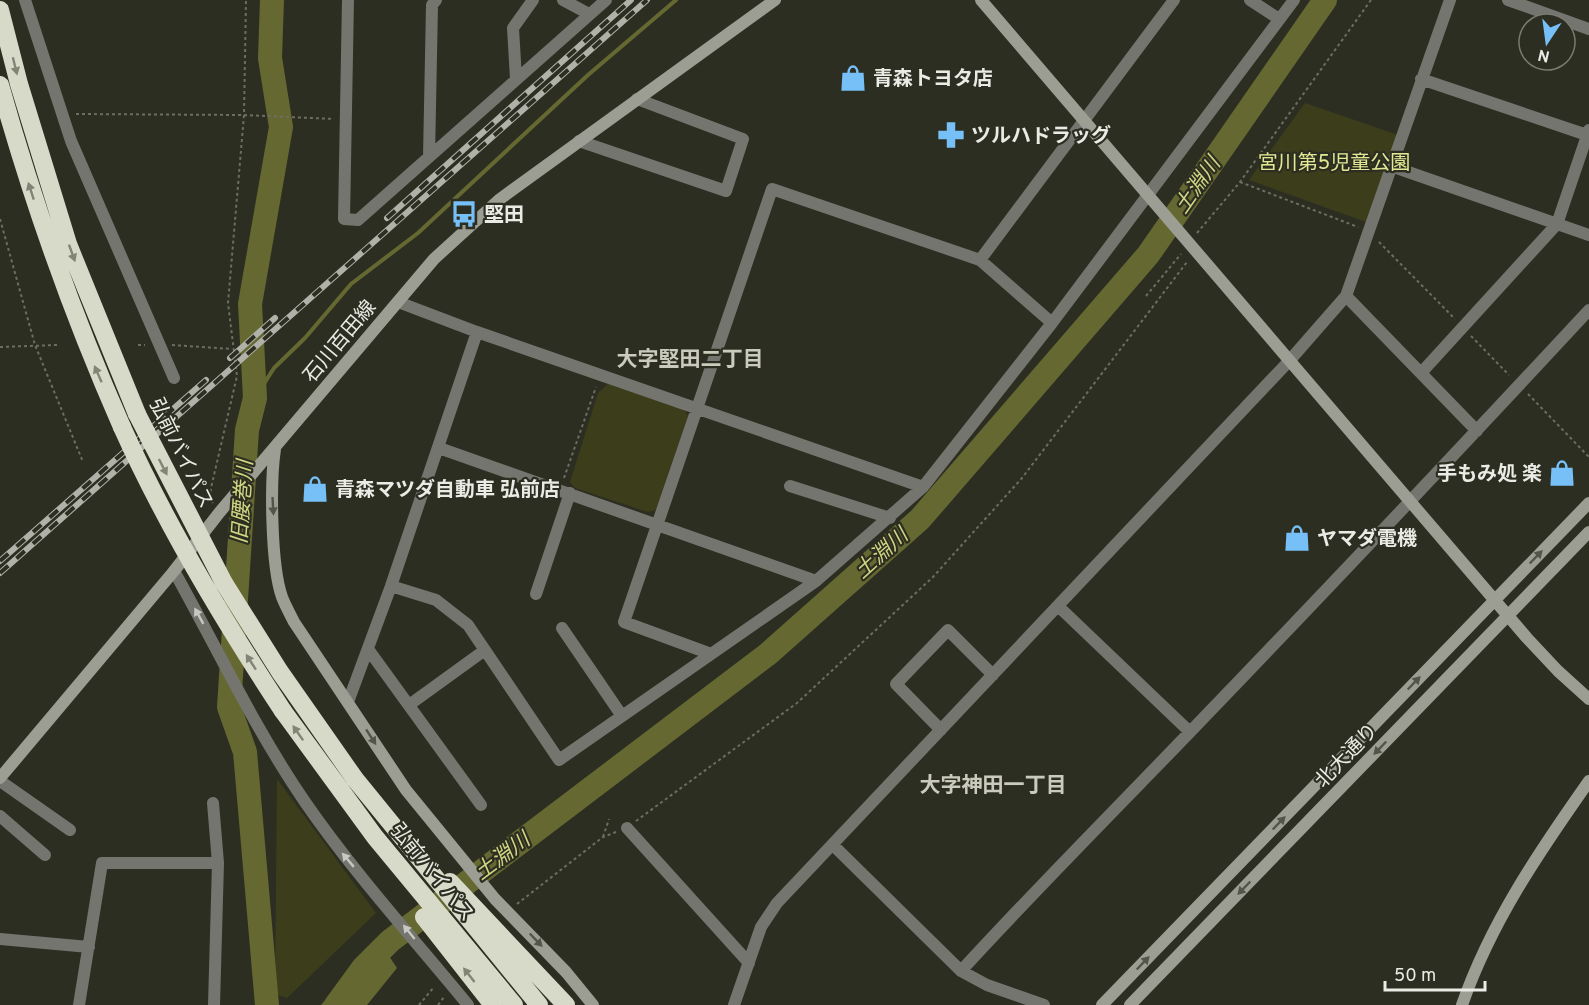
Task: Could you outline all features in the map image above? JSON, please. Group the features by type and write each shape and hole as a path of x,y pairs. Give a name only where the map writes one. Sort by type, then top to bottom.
{"highway":[{"name":"弘前バイパス","path":"0,10 25,104 68,244 137,414 224,583 280,672 366,794 475,918 539,1005"},
{"name":"弘前バイパス","path":"0,85 22,163 66,293 143,473 216,608 283,711 406,884 450,940 514,1005"},
{"path":"475,918 566,1005"},
{"path":"450,940 493,1005"}],"street":[{"path":"25,0 71,141 174,378"},
{"path":"348,0 344,219 358,220 606,0"},
{"path":"429,156 432,5 436,0"},
{"path":"516,79 513,28 533,0"},
{"path":"563,0 589,14"},
{"name":"石川百田線","path":"1,775 174,571 221,510 434,260 471,224 579,141 775,0"},
{"path":"981,0 1508,615 1558,671 1589,699"},
{"path":"980,260 1174,0"},
{"path":"1250,0 1279,20"},
{"path":"392,586 436,600 456,613 485,650 559,760 816,581 923,487 1149,196 1293,0"},
{"path":"734,1005 761,927 777,903 1290,360 1346,296 1450,0"},
{"path":"1508,0 1589,28"},
{"path":"1420,373 1557,224 1588,133 1421,79"},
{"path":"579,141 726,191 743,139 638,99"},
{"path":"1391,166 1589,235"},
{"path":"711,654 624,622 772,189 980,260 1052,323"},
{"path":"1346,296 1477,431"},
{"path":"398,302 477,332 923,487"},
{"path":"961,971 1036,889 1410,502 1589,310"},
{"path":"348,702 392,586 477,332"},
{"path":"275,447 271,472 277,573 282,596 294,622 406,790 495,898 566,972 593,1005"},
{"path":"439,448 816,581"},
{"path":"790,486 890,518"},
{"path":"536,594 565,491"},
{"path":"1102,1005 1589,503"},
{"name":"北大通り","path":"1130,1005 1589,532"},
{"path":"174,571 280,762 340,850 468,1005"},
{"path":"1058,606 1190,732"},
{"path":"562,628 622,716"},
{"path":"941,730 896,684 948,630 993,675"},
{"path":"368,649 481,805"},
{"path":"409,705 485,650"},
{"path":"1,775 70,830"},
{"path":"1462,1005 1482,954 1505,908 1526,871 1589,781"},
{"path":"213,803 218,863 214,1005"},
{"path":"0,816 45,855"},
{"path":"627,828 749,963"},
{"path":"832,845 961,971 987,985 1044,1005"},
{"path":"79,1005 102,863 218,863"},
{"path":"0,939 89,947"}],"path":[{"path":"221,510 210,498 237,376 236,353 232,349 228,303 244,115 246,0"},
{"path":"1146,296 1188,241 1240,182 1371,0"},
{"path":"62,114 244,115 346,120"},
{"path":"1240,182 1369,231 1589,457"},
{"path":"0,219 35,345 83,462"},
{"path":"517,904 603,837 627,828 797,703 933,577 1022,478 1187,262"},
{"path":"0,346 57,345"},
{"path":"159,345 232,349"},
{"path":"565,491 600,375"},
{"path":"603,837 609,819"},
{"path":"419,1005 434,987"},
{"path":"438,1005 446,994"}],"green space":[{"name":"宮川第5児童公園","path":"1305,103 1398,135 1366,222 1249,180"},
{"path":"608,384 683,409 688,415 656,510 648,512 575,488 570,482 598,393"},
{"path":"277,779 376,913 287,998 275,994"}],"shaded area":[{"path":"377,938 397,968 367,1005 321,1005"}],"waterway":[{"name":"旧腰巻川","path":"267,1005 245,752 229,707 247,430 255,398 250,304 281,127 270,58 272,0"},
{"path":"255,398 274,368 305,338 351,284 418,233 588,75 676,0"},
{"name":"土淵川","path":"336,1005 363,968 390,941 768,654 920,519 1148,255 1325,0"}],"railway":[{"path":"387,218 631,0"},
{"path":"0,573 647,0"},
{"path":"230,358 275,318"},
{"path":"0,561 206,380"}],"place":[{"name":"青森トヨタ店","path":"853,78"},
{"name":"ツルハドラッグ","path":"951,135"},
{"name":"堅田","path":"464,214"},
{"name":"手もみ処 楽","path":"1562,473"},
{"name":"青森マツダ自動車 弘前店","path":"315,489"},
{"name":"ヤマダ電機","path":"1297,538"}],"district":[{"name":"大字堅田二丁目","path":"690,359"},
{"name":"大字神田一丁目","path":"993,785"}]}
